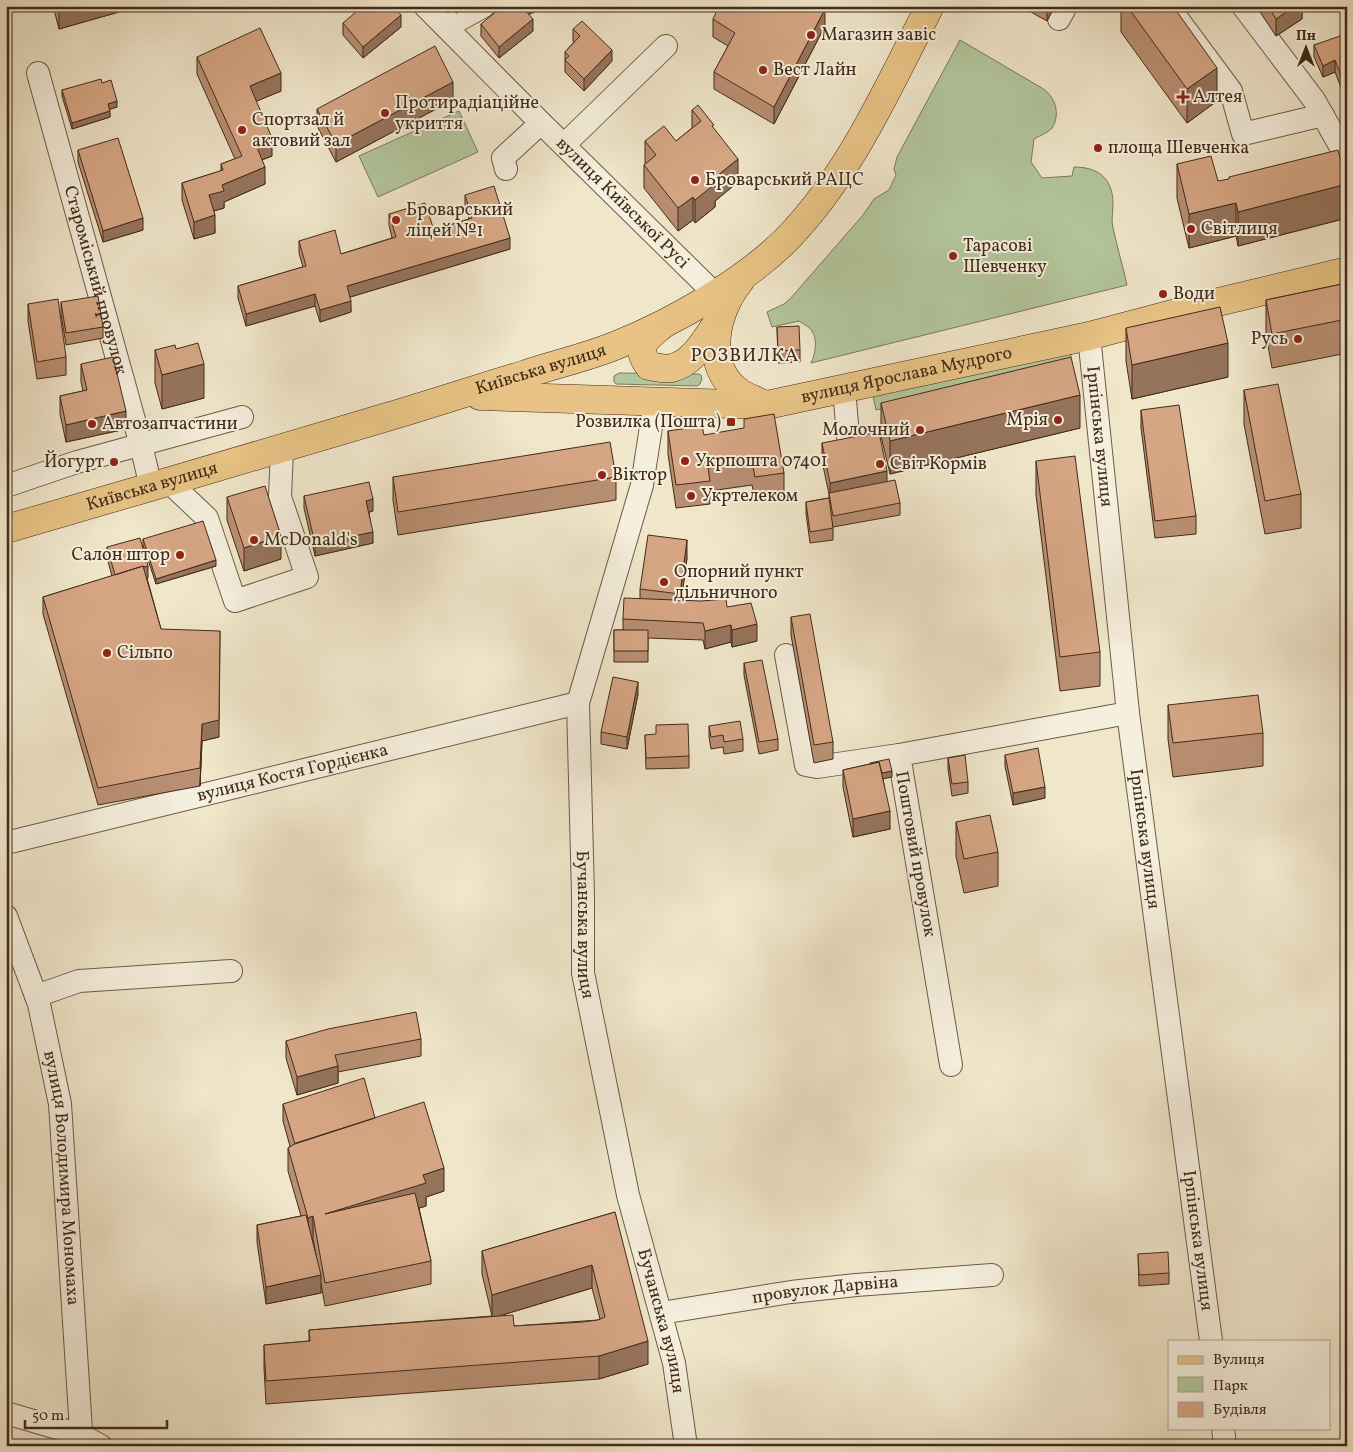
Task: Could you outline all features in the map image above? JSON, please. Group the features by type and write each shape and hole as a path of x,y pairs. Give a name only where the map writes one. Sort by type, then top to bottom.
{"main road":[{"path":"664,323 645,339 642,347 642,358 649,366 671,368 681,365 690,359 717,307 725,303 746,273 786,240 832,185 866,130 930,6"},
{"name":"вулиця Ярослава Мудрого","path":"458,395 767,405 1089,336 1347,271"},
{"path":"717,307 717,349 719,364 723,374 728,382 740,393 767,405"},
{"name":"Київська вулиця","path":"6,529 160,485 458,395 614,346 664,323 717,307"}],"street":[{"name":"вулиця Київської Русі","path":"425,6 564,145 717,307"},
{"path":"446,27 484,6"},
{"path":"1168,6 1231,91 1243,134 1323,115"},
{"path":"1243,6 1314,100 1343,151 1347,167"},
{"path":"564,145 666,46"},
{"name":"Староміський провулок","path":"38,73 141,445 160,485"},
{"path":"506,169 503,158 540,123"},
{"name":"Ірпінська вулиця","path":"1089,336 1128,713 1211,1340"},
{"path":"844,389 849,447"},
{"name":"Бучанська вулиця","path":"655,401 642,486 578,703 583,973 628,1195 674,1362 686,1446"},
{"path":"6,486 77,462 242,417"},
{"path":"160,485 207,518 235,602 307,578 280,498 282,448"},
{"path":"786,655 806,764 817,767 899,755"},
{"name":"вулиця Костя Гордієнка","path":"6,843 578,703"},
{"name":"Поштовий провулок","path":"951,1066 899,755 1128,713"},
{"name":"вулиця Володимира Мономаха","path":"6,916 39,1004 60,1104 82,1440"},
{"path":"36,996 79,981 231,971"},
{"name":"провулок Дарвіна","path":"660,1313 791,1292 992,1275"},
{"path":"6,1413 101,1446"},
{"path":"1223,1430 1225,1446"}],"green space":[{"path":"960,40 1047,91 1055,106 1055,123 1050,130 1034,139 1031,162 1042,178 1072,176 1074,167 1091,169 1103,176 1107,181 1112,195 1112,225 1127,285 811,363 815,352 815,343 811,330 799,321 772,327 767,312 790,299 863,215 874,199 889,190 896,175 894,169 897,157"},
{"path":"459,111 478,152 378,197 359,156"},
{"path":"1074,347 1069,362 876,410 873,396"},
{"path":"619,373 698,374 701,375 702,379 697,386 616,384 614,376"}],"building":[{"path":"363,6 394,6 401,15 363,47 343,23"},
{"path":"503,6 516,6 520,12 524,9 533,19 499,47 481,24"},
{"name":"Вест Лайн","path":"719,6 820,6 825,9 774,107 714,72 735,33 713,19"},
{"path":"1127,6 1173,6 1217,68 1187,89"},
{"path":"1268,6 1295,6 1276,19"},
{"path":"582,21 612,50 584,79 565,60 569,56 565,52 580,36 573,29"},
{"name":"Спортзал й актовий зал","path":"260,28 281,73 250,86 272,138 256,145 265,167 222,185 224,191 209,195 215,215 194,222 182,183 223,170 221,164 242,156 197,57"},
{"path":"1346,34 1347,82 1344,83 1335,60 1323,66 1314,45"},
{"path":"435,46 453,82 336,144 317,109"},
{"path":"101,79 102,83 111,80 117,101 108,104 110,111 72,123 62,90"},
{"name":"Броварський РАЦС","path":"698,105 738,159 712,180 715,184 695,200 693,197 678,208 644,165 656,155 645,141 664,126 676,141 701,121 692,110"},
{"path":"118,138 143,218 103,231 78,150"},
{"path":"1338,150 1347,184 1238,212 1236,203 1189,214 1177,164 1211,156 1218,181"},
{"path":"494,186 510,238 347,286 351,301 320,310 315,294 246,314 238,286 306,266 299,241 335,230 341,254 396,237 389,214 425,203 434,230 472,218 465,195"},
{"path":"1347,283 1347,319 1272,334 1266,300"},
{"path":"98,296 103,327 66,333 61,302"},
{"path":"58,299 66,357 37,362 28,304"},
{"path":"1220,307 1228,343 1132,365 1126,328"},
{"path":"799,326 800,350 778,351 777,327"},
{"path":"198,343 204,364 162,375 155,350 175,345 176,349"},
{"path":"113,357 126,411 66,425 60,396 87,390 81,364"},
{"path":"1071,357 1080,395 890,441 881,403"},
{"path":"1278,384 1301,494 1265,501 1244,390"},
{"path":"1179,405 1196,516 1155,521 1141,410"},
{"path":"774,414 784,473 755,477 752,462 708,468 710,481 676,485 668,431 702,426 704,435 744,428 744,419"},
{"path":"879,432 887,471 830,483 822,443"},
{"path":"610,442 616,477 398,512 393,477"},
{"path":"1075,456 1100,652 1060,657 1036,461"},
{"path":"895,480 900,503 833,516 829,493"},
{"path":"369,482 373,499 366,501 373,532 315,544 304,496"},
{"path":"265,486 281,536 244,548 227,497"},
{"path":"829,498 833,528 810,532 806,502"},
{"name":"Салон штор","path":"203,521 216,560 156,579 143,539"},
{"name":"Опорний пункт дільничного","path":"648,535 687,540 680,594 640,589"},
{"path":"140,538 148,566 115,575 107,547"},
{"path":"143,566 161,629 220,631 219,720 202,724 200,768 98,788 43,597"},
{"path":"624,598 701,601 726,599 727,607 751,603 757,624 732,630 731,625 705,631 703,623 623,619"},
{"path":"810,614 833,742 814,745 791,617"},
{"path":"614,630 648,630 648,651 614,651"},
{"path":"762,660 778,739 759,742 744,663"},
{"path":"613,677 638,682 627,737 601,732"},
{"path":"1258,695 1263,733 1173,743 1168,705"},
{"path":"740,721 743,739 724,742 723,735 711,737 709,726"},
{"path":"688,724 689,756 646,758 645,735 656,734 656,725"},
{"path":"1038,748 1045,787 1013,793 1005,755"},
{"path":"965,755 968,782 952,784 948,758"},
{"path":"889,759 892,771 882,773 879,762 870,764 870,763"},
{"path":"879,762 890,811 853,819 843,770"},
{"path":"990,815 998,852 964,859 956,822"},
{"path":"416,1012 421,1039 335,1055 338,1066 297,1077 286,1041 328,1029"},
{"path":"364,1078 375,1118 295,1144 283,1104"},
{"path":"424,1102 444,1168 423,1175 426,1183 325,1214 415,1193 431,1261 325,1283 313,1216 308,1218 288,1148 296,1143"},
{"path":"615,1212 648,1341 599,1356 266,1381 264,1345 310,1341 309,1330 513,1315 514,1326 583,1322 605,1317 592,1265 492,1295 482,1251"},
{"path":"306,1215 321,1275 266,1287 257,1225"},
{"path":"1168,1252 1169,1273 1139,1275 1138,1254"}],"place":[{"name":"Магазин завіс","path":"811,35"},
{"name":"Вест Лайн","path":"763,70"},
{"name":"Алтея","path":"1183,97"},
{"name":"Протирадіаційне укриття","path":"385,113"},
{"name":"Спортзал й актовий зал","path":"242,130"},
{"name":"площа Шевченка","path":"1098,148"},
{"name":"Броварський РАЦС","path":"695,180"},
{"name":"Броварський ліцей №1","path":"396,220"},
{"name":"Світлиця","path":"1191,229"},
{"name":"Тарасові Шевченку","path":"953,256"},
{"name":"Води","path":"1163,294"},
{"name":"Русь","path":"1298,339"},
{"name":"Мрія","path":"1058,420"},
{"name":"Розвилка (Пошта)","path":"731,422"},
{"name":"Автозапчастини","path":"92,424"},
{"name":"Молочний","path":"920,430"},
{"name":"Укрпошта 07401","path":"685,461"},
{"name":"Йогурт","path":"114,462"},
{"name":"Світ Кормів","path":"880,464"},
{"name":"Віктор","path":"602,475"},
{"name":"Укртелеком","path":"691,496"},
{"name":"McDonald's","path":"254,540"},
{"name":"Салон штор","path":"180,555"},
{"name":"Опорний пункт дільничного","path":"664,582"},
{"name":"Сільпо","path":"107,653"}],"district":[{"name":"РОЗВИЛКА","path":"745,356"}]}
